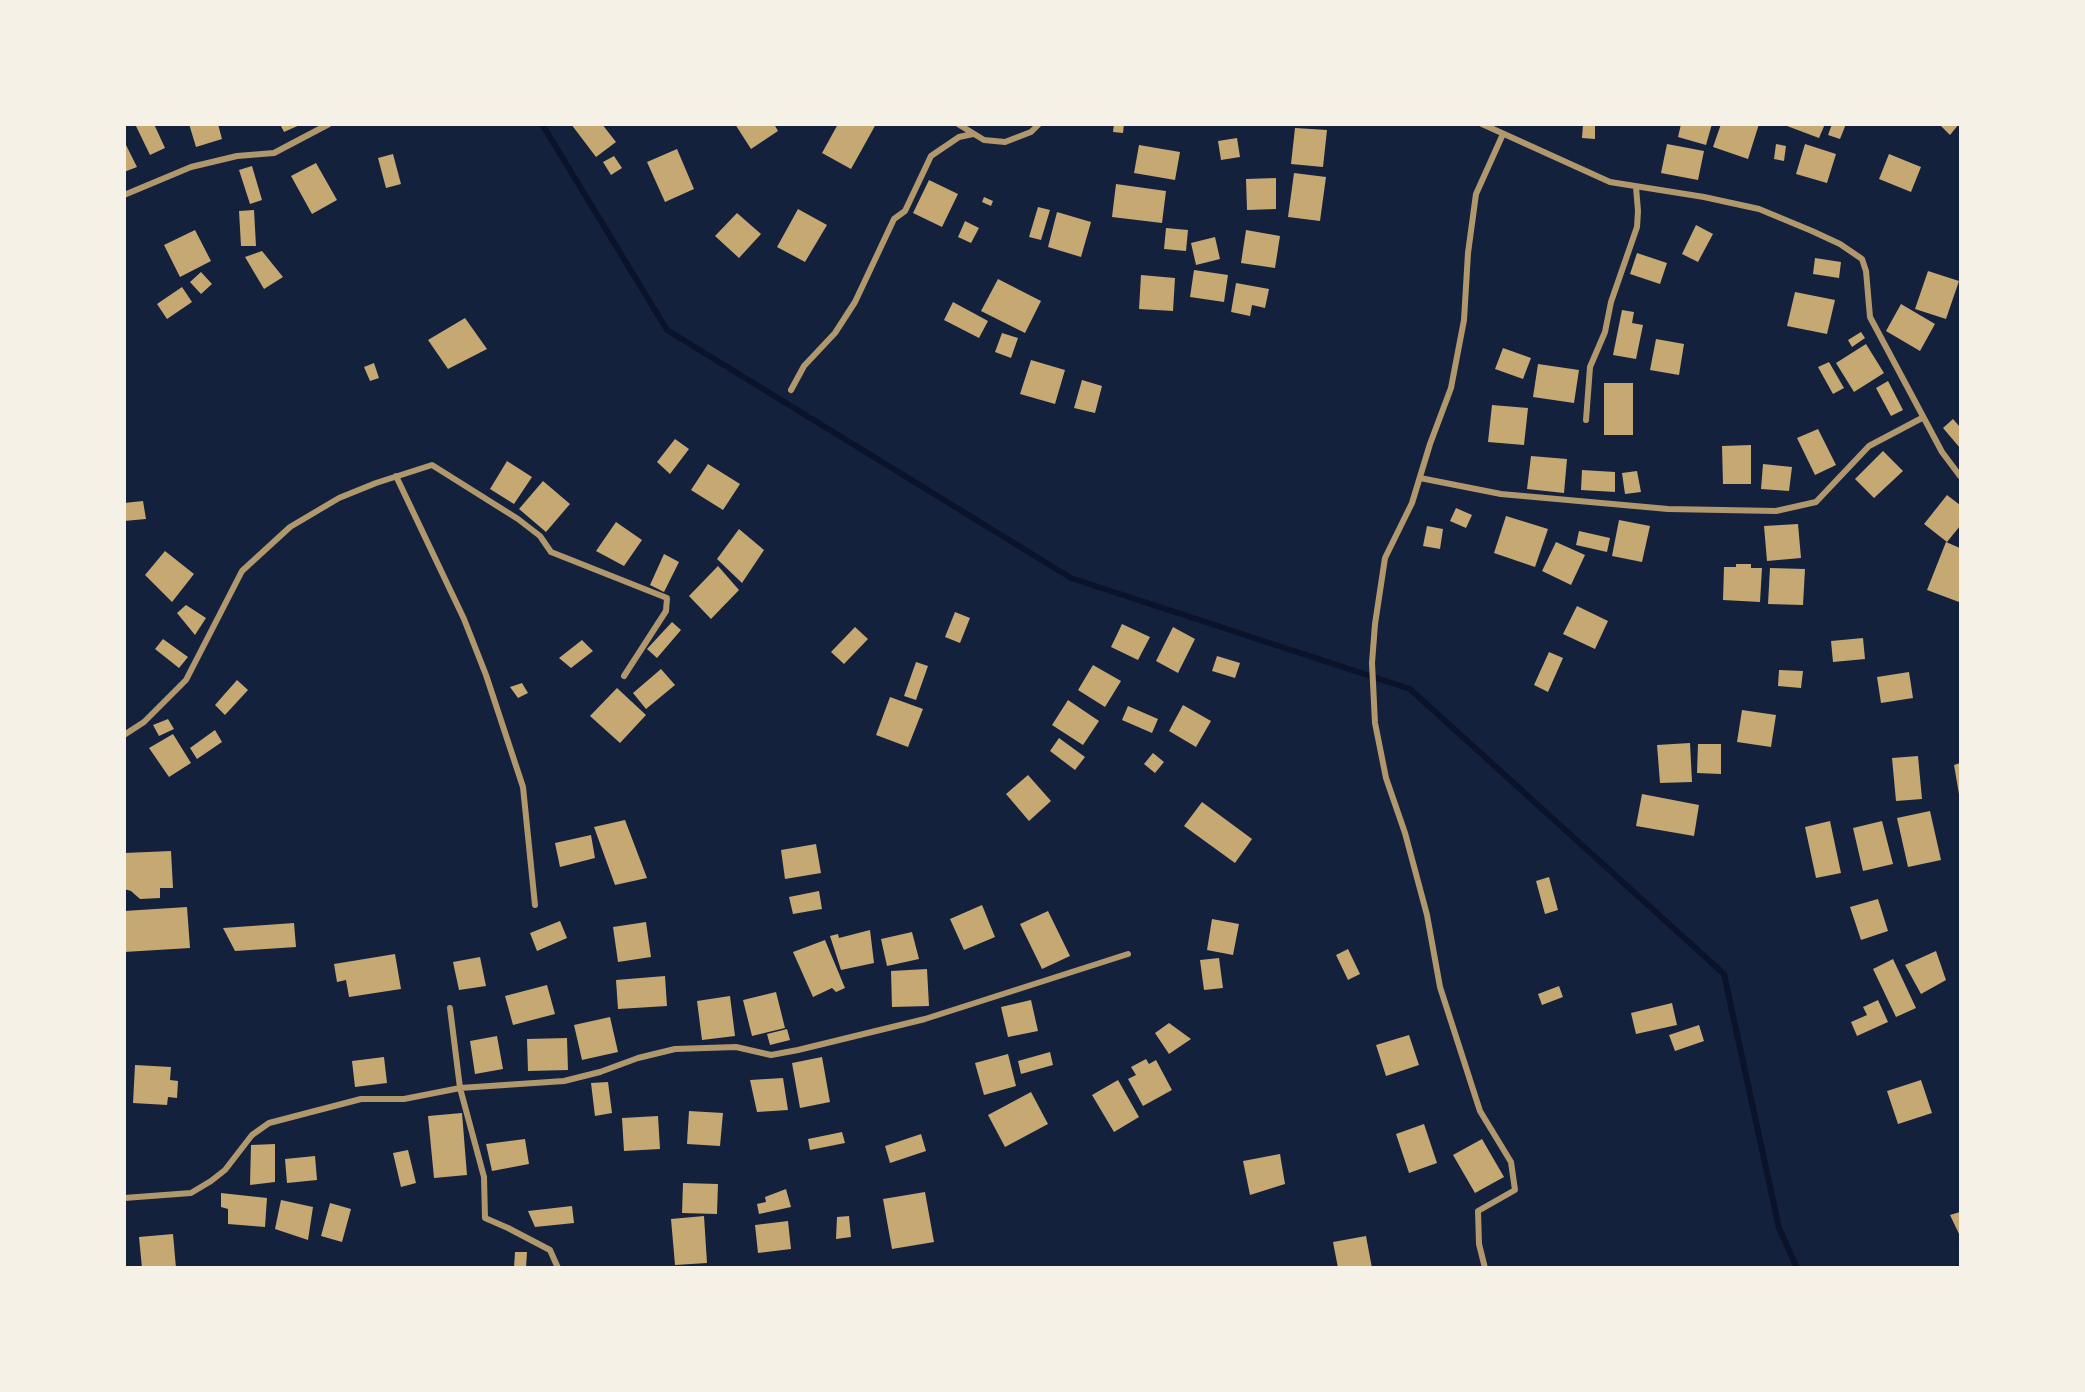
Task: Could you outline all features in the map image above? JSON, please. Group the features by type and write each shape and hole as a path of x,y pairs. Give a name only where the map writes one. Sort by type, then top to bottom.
{"street":[{"path":"124,195 191,167 237,156 274,153 328,124"},
{"path":"958,124 984,140 1005,142 1031,132 1039,124"},
{"path":"1482,124 1610,182 1704,197 1759,209 1840,244 1862,259 1866,271 1870,317 1922,418 1942,452 1960,476"},
{"path":"791,390 804,366 835,333 855,302 894,219 905,211 931,156 958,137 974,134"},
{"path":"1485,1268 1479,1244 1478,1210 1515,1190 1511,1161 1480,1111 1440,987 1427,915 1405,833 1386,778 1376,723 1372,663 1375,624 1385,558 1412,504 1430,444 1451,388 1464,320 1468,252 1476,194 1503,134"},
{"path":"1586,420 1590,367 1605,332 1611,302 1637,227 1636,187"},
{"path":"1420,478 1501,494 1668,509 1776,511 1816,502 1869,446 1922,418"},
{"path":"124,735 144,722 186,680 242,571 290,527 339,498 432,465 518,519 540,536 551,552 668,598 666,611 624,676"},
{"path":"396,476 464,619 490,686 523,788 535,905"},
{"path":"124,1198 191,1193 225,1170 252,1135 269,1123 361,1099 404,1099 460,1089 564,1081 675,1049 736,1047 771,1055 798,1050 925,1019 1128,954"},
{"path":"450,1008 460,1089 484,1177 485,1218 508,1227 550,1250 558,1268"}],"building":[{"path":"135,124 154,124 165,148 150,155"},
{"path":"189,124 218,124 222,139 196,147"},
{"path":"280,124 302,124 284,132"},
{"path":"571,124 602,124 616,142 596,157"},
{"path":"735,124 774,124 778,131 751,149"},
{"path":"838,124 876,124 851,169 822,153"},
{"path":"1114,124 1124,124 1123,133 1113,132"},
{"path":"1583,124 1595,124 1595,139 1582,138"},
{"path":"1681,124 1712,124 1706,145 1678,137"},
{"path":"1721,124 1759,124 1748,159 1713,147"},
{"path":"1788,124 1825,124 1819,138 1787,126"},
{"path":"1832,124 1846,124 1840,139 1828,135"},
{"path":"1939,124 1959,124 1950,135"},
{"path":"1295,128 1327,130 1323,167 1291,164"},
{"path":"1237,138 1240,157 1221,160 1218,141"},
{"path":"124,141 137,167 124,172"},
{"path":"1667,144 1704,151 1698,180 1661,173"},
{"path":"1776,144 1786,146 1784,161 1774,159"},
{"path":"1805,144 1836,154 1827,183 1796,174"},
{"path":"1139,145 1180,152 1175,180 1134,173"},
{"path":"677,149 694,189 665,202 647,162"},
{"path":"393,154 401,184 386,188 378,158"},
{"path":"1889,154 1921,167 1911,192 1879,179"},
{"path":"614,156 622,168 611,175 603,162"},
{"path":"316,163 337,200 312,214 291,176"},
{"path":"252,166 262,200 250,204 239,170"},
{"path":"1294,173 1326,177 1320,221 1288,217"},
{"path":"1276,178 1276,209 1247,210 1246,179"},
{"path":"929,180 958,194 942,227 913,213"},
{"path":"1116,184 1166,191 1162,223 1112,217"},
{"path":"984,197 993,201 991,206 982,202"},
{"path":"1038,207 1050,210 1041,240 1029,237"},
{"path":"798,209 827,225 805,262 777,247"},
{"path":"254,210 256,246 241,246 239,211"},
{"path":"1057,212 1091,222 1081,257 1048,247"},
{"path":"737,213 761,234 739,258 715,236"},
{"path":"965,221 979,228 971,243 958,237"},
{"path":"1696,225 1713,234 1698,262 1682,254"},
{"path":"1166,228 1188,230 1186,251 1164,249"},
{"path":"195,230 211,261 180,277 164,245"},
{"path":"1246,230 1280,236 1275,268 1241,263"},
{"path":"1215,237 1220,259 1196,265 1191,243"},
{"path":"262,251 283,277 264,289 245,257"},
{"path":"1637,253 1667,263 1660,284 1630,274"},
{"path":"1815,258 1841,262 1839,278 1813,274"},
{"path":"1194,270 1228,275 1224,302 1190,297"},
{"path":"1928,271 1959,281 1946,319 1915,309"},
{"path":"201,272 212,284 201,294 190,282"},
{"path":"1141,275 1175,278 1173,311 1139,309"},
{"path":"998,279 1041,301 1025,333 981,311"},
{"path":"1236,283 1269,289 1265,308 1252,305 1250,316 1231,312"},
{"path":"182,287 192,302 167,319 157,304"},
{"path":"1795,292 1835,300 1827,334 1787,326"},
{"path":"953,302 988,321 979,338 944,320"},
{"path":"1901,304 1935,324 1920,351 1886,331"},
{"path":"1622,310 1634,312 1632,323 1643,325 1636,359 1613,355"},
{"path":"465,318 487,349 448,369 428,340"},
{"path":"1861,332 1865,338 1852,347 1848,340"},
{"path":"1002,333 1018,338 1011,358 995,352"},
{"path":"1656,339 1684,344 1679,375 1650,370"},
{"path":"1866,344 1884,373 1854,392 1836,363"},
{"path":"1503,348 1531,358 1523,379 1495,369"},
{"path":"1031,360 1065,370 1055,404 1020,394"},
{"path":"1829,362 1844,388 1833,394 1818,367"},
{"path":"374,363 379,378 370,381 364,367"},
{"path":"1538,364 1579,370 1574,403 1533,397"},
{"path":"1082,380 1102,386 1095,413 1074,408"},
{"path":"1888,381 1903,410 1891,416 1876,388"},
{"path":"1604,383 1633,383 1633,435 1604,435"},
{"path":"1492,405 1528,408 1524,445 1488,442"},
{"path":"1953,419 1960,427 1960,448 1943,428"},
{"path":"1818,429 1836,465 1815,475 1797,438"},
{"path":"675,439 689,449 670,474 657,462"},
{"path":"1751,445 1751,484 1723,484 1722,446"},
{"path":"1883,451 1903,471 1874,498 1855,479"},
{"path":"1531,456 1567,459 1564,493 1527,489"},
{"path":"507,461 532,477 514,504 490,489"},
{"path":"708,464 740,484 723,510 691,490"},
{"path":"1763,464 1792,467 1789,491 1761,489"},
{"path":"1582,470 1615,472 1615,492 1581,490"},
{"path":"1637,471 1641,492 1625,494 1622,473"},
{"path":"543,481 570,504 546,532 519,509"},
{"path":"1947,495 1960,505 1960,526 1947,542 1924,524"},
{"path":"143,501 146,519 124,521 124,503"},
{"path":"1456,508 1472,515 1466,528 1450,521"},
{"path":"1506,516 1548,529 1535,567 1494,553"},
{"path":"1619,520 1650,526 1642,562 1612,556"},
{"path":"616,522 642,540 624,566 596,551"},
{"path":"1798,524 1801,558 1767,561 1764,526"},
{"path":"1427,526 1443,529 1440,549 1423,546"},
{"path":"739,529 764,550 742,583 717,559"},
{"path":"1579,531 1610,538 1607,552 1576,545"},
{"path":"1556,542 1585,555 1571,585 1542,571"},
{"path":"1946,542 1960,548 1959,602 1927,590"},
{"path":"165,551 194,574 172,602 145,575"},
{"path":"664,554 679,562 664,592 650,585"},
{"path":"1736,564 1751,564 1751,568 1762,568 1760,602 1723,600 1724,567 1736,567"},
{"path":"718,566 739,590 711,619 689,596"},
{"path":"1770,568 1805,569 1803,605 1768,604"},
{"path":"186,605 206,618 195,635 177,613"},
{"path":"1577,606 1608,621 1595,649 1563,634"},
{"path":"955,612 970,618 960,643 945,637"},
{"path":"672,622 681,630 657,658 647,649"},
{"path":"1122,624 1150,637 1138,660 1111,647"},
{"path":"855,627 868,639 844,664 831,652"},
{"path":"1173,627 1195,639 1178,673 1156,661"},
{"path":"1863,638 1865,659 1833,662 1831,641"},
{"path":"163,639 188,657 179,668 155,649"},
{"path":"582,640 593,651 571,668 559,658"},
{"path":"1549,652 1563,658 1548,692 1534,685"},
{"path":"1217,656 1240,663 1235,678 1212,671"},
{"path":"916,662 928,666 916,700 904,696"},
{"path":"1093,665 1121,681 1105,707 1078,690"},
{"path":"661,669 675,685 646,709 633,693"},
{"path":"1779,670 1803,671 1801,688 1778,686"},
{"path":"1909,672 1913,698 1881,703 1877,677"},
{"path":"237,680 248,690 225,715 215,705"},
{"path":"522,683 528,693 518,698 510,687"},
{"path":"617,688 646,715 620,743 590,716"},
{"path":"890,697 923,709 908,747 876,735"},
{"path":"1068,700 1099,721 1083,745 1052,725"},
{"path":"1183,705 1211,721 1196,747 1169,731"},
{"path":"1128,706 1158,719 1152,733 1122,720"},
{"path":"1742,710 1776,715 1771,747 1737,742"},
{"path":"168,719 174,729 159,736 153,725"},
{"path":"215,730 222,742 197,759 190,748"},
{"path":"173,734 191,763 169,777 149,748"},
{"path":"1059,738 1085,757 1075,770 1050,751"},
{"path":"1690,743 1692,782 1660,783 1657,745"},
{"path":"1698,744 1721,744 1721,774 1697,773"},
{"path":"1153,753 1164,762 1155,773 1144,764"},
{"path":"1918,756 1922,799 1896,801 1892,758"},
{"path":"1960,763 1960,794 1959,794 1954,765"},
{"path":"1028,775 1051,801 1029,821 1006,794"},
{"path":"1642,794 1699,805 1694,836 1636,826"},
{"path":"1202,802 1252,839 1235,863 1184,826"},
{"path":"1930,811 1941,860 1908,867 1897,818"},
{"path":"625,820 647,878 615,885 594,827"},
{"path":"1830,821 1841,873 1816,878 1805,827"},
{"path":"1882,821 1893,864 1863,871 1853,828"},
{"path":"591,835 595,858 560,867 555,843"},
{"path":"816,844 821,873 785,879 781,850"},
{"path":"171,851 173,888 160,888 160,898 140,899 131,891 124,889 124,853"},
{"path":"1549,877 1558,910 1545,914 1536,881"},
{"path":"819,891 822,909 793,914 789,897"},
{"path":"1878,899 1888,931 1861,940 1850,907"},
{"path":"982,905 995,937 964,950 950,919"},
{"path":"187,907 190,948 124,952 124,911"},
{"path":"1048,911 1070,956 1042,969 1020,924"},
{"path":"1212,919 1239,924 1233,955 1207,950"},
{"path":"560,921 567,938 537,951 530,933"},
{"path":"646,922 651,957 618,962 613,927"},
{"path":"294,923 296,947 235,951 223,928"},
{"path":"870,930 874,963 841,970 830,936 838,934 839,938"},
{"path":"912,932 919,959 887,966 881,939"},
{"path":"825,940 845,988 836,992 832,988 813,997 793,952"},
{"path":"1348,949 1360,974 1348,980 1336,955"},
{"path":"1936,951 1946,980 1921,994 1905,965"},
{"path":"395,954 401,989 349,997 346,980 337,982 334,964"},
{"path":"480,957 486,986 459,990 453,962"},
{"path":"1219,958 1223,988 1204,990 1200,960"},
{"path":"1893,959 1916,1008 1896,1017 1873,969"},
{"path":"927,969 929,1006 892,1007 891,971"},
{"path":"665,976 667,1006 618,1009 616,980"},
{"path":"547,985 555,1014 513,1025 505,996"},
{"path":"1559,986 1563,997 1542,1005 1538,994"},
{"path":"776,992 785,1028 752,1036 743,1000"},
{"path":"730,996 735,1036 702,1040 697,1001"},
{"path":"1031,1000 1038,1031 1008,1037 1001,1007"},
{"path":"1878,1000 1888,1022 1857,1036 1851,1022 1867,1015 1863,1007"},
{"path":"1672,1003 1677,1025 1636,1034 1631,1013"},
{"path":"610,1017 618,1052 582,1060 574,1025"},
{"path":"1169,1023 1191,1039 1169,1054 1155,1033"},
{"path":"1699,1025 1704,1041 1675,1051 1669,1035"},
{"path":"787,1029 790,1040 770,1045 767,1034"},
{"path":"1409,1035 1419,1065 1386,1076 1376,1045"},
{"path":"497,1036 503,1069 475,1074 470,1041"},
{"path":"567,1038 568,1070 528,1071 527,1039"},
{"path":"1050,1052 1053,1065 1021,1074 1018,1061"},
{"path":"1008,1054 1016,1086 984,1095 975,1063"},
{"path":"384,1057 387,1083 355,1087 352,1061"},
{"path":"822,1057 830,1102 800,1108 792,1063"},
{"path":"1146,1059 1149,1064 1156,1060 1172,1090 1143,1106 1128,1079 1136,1075 1131,1067"},
{"path":"135,1065 171,1067 170,1080 178,1081 177,1098 168,1097 167,1105 133,1103"},
{"path":"783,1078 788,1110 757,1112 750,1080"},
{"path":"1118,1080 1139,1117 1114,1132 1092,1095"},
{"path":"1921,1080 1932,1113 1898,1124 1887,1091"},
{"path":"608,1082 612,1113 595,1116 591,1083"},
{"path":"1031,1092 1048,1124 1005,1147 988,1115"},
{"path":"689,1111 723,1113 720,1146 687,1144"},
{"path":"462,1113 467,1175 434,1178 428,1116"},
{"path":"658,1116 660,1149 624,1151 622,1118"},
{"path":"1424,1124 1437,1163 1409,1173 1396,1134"},
{"path":"842,1132 845,1143 810,1150 808,1139"},
{"path":"921,1134 926,1151 890,1163 885,1146"},
{"path":"525,1139 529,1164 492,1171 486,1144"},
{"path":"1482,1139 1504,1177 1475,1193 1453,1155"},
{"path":"275,1144 275,1182 250,1185 251,1145"},
{"path":"408,1150 416,1183 401,1187 393,1153"},
{"path":"1280,1154 1285,1184 1250,1195 1243,1161"},
{"path":"315,1156 317,1180 287,1183 285,1159"},
{"path":"683,1183 718,1184 717,1214 682,1213"},
{"path":"786,1189 791,1207 759,1214 757,1204 766,1202 765,1197"},
{"path":"925,1192 934,1242 892,1249 883,1199"},
{"path":"221,1193 267,1198 265,1227 228,1224 228,1209 221,1207"},
{"path":"281,1200 313,1207 308,1240 275,1229"},
{"path":"330,1203 351,1209 342,1242 321,1236"},
{"path":"572,1206 574,1223 535,1227 528,1211"},
{"path":"1960,1212 1960,1236 1950,1215"},
{"path":"704,1216 707,1263 675,1265 671,1219"},
{"path":"849,1216 851,1237 836,1239 837,1217"},
{"path":"788,1221 791,1249 758,1253 755,1225"},
{"path":"173,1234 176,1268 142,1268 139,1237"},
{"path":"1366,1236 1372,1268 1338,1268 1333,1242"},
{"path":"515,1252 527,1252 526,1268 514,1268"}],"waterway":[{"path":"542,124 667,330 1071,578 1410,689 1724,974 1779,1228 1797,1268"}]}
